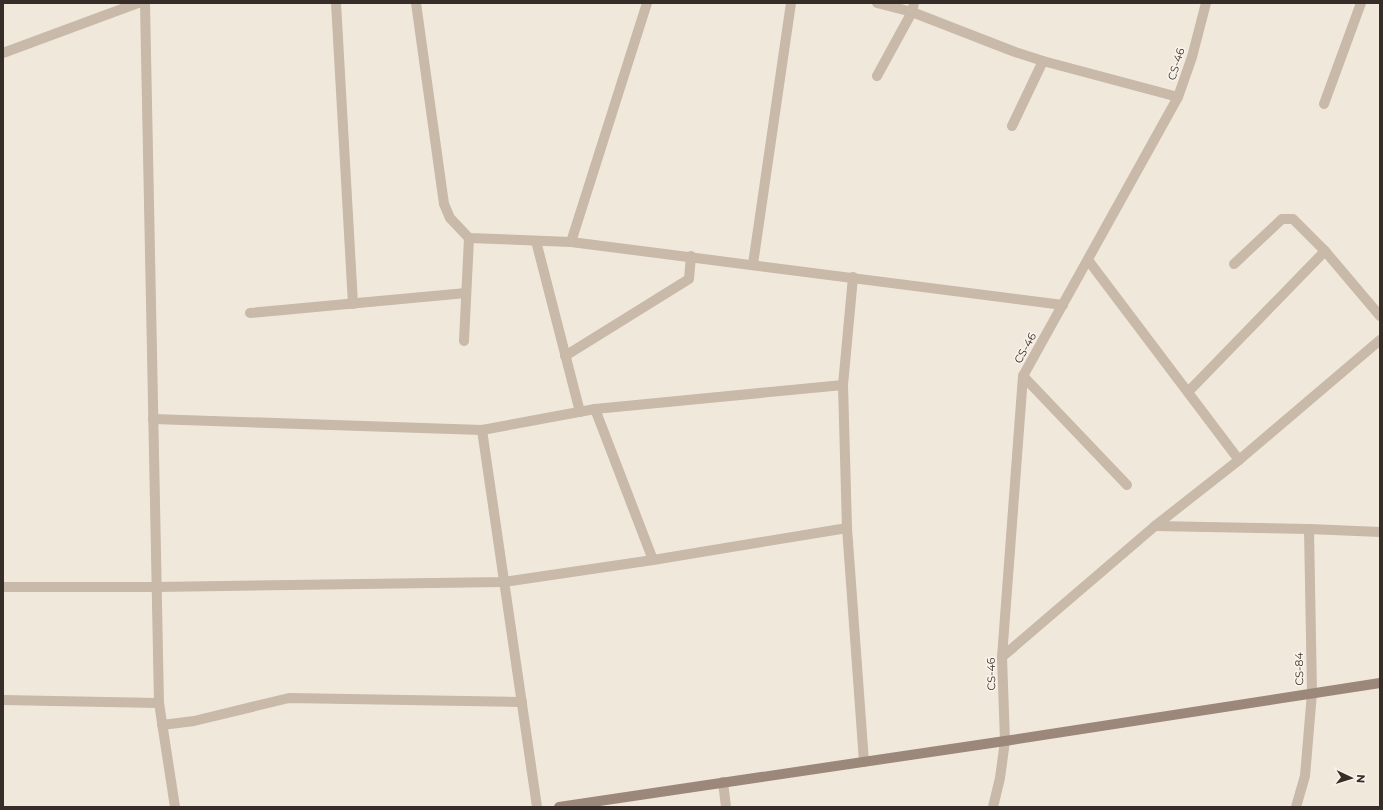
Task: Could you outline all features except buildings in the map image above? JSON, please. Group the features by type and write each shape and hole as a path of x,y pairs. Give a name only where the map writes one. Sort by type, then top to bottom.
{"main road":[{"path":"559,807 597,804 723,782 1005,741 1380,683"}],"street":[{"path":"3,53 138,3"},
{"path":"145,3 159,703 175,807"},
{"path":"336,3 353,304"},
{"path":"416,3 444,204 450,218 469,238 571,242 691,256 1063,305"},
{"path":"571,242 647,3"},
{"path":"753,264 791,3"},
{"path":"877,3 913,8 1015,52 1178,97"},
{"name":"CS-46","path":"993,807 1000,778 1005,741 1002,657 1023,376 1178,97 1192,57 1206,3"},
{"path":"1324,104 1361,3"},
{"path":"877,76 913,8"},
{"path":"1012,126 1044,61"},
{"path":"1234,264 1282,219 1293,219 1325,251 1380,316"},
{"path":"464,341 469,238"},
{"path":"536,241 580,412"},
{"path":"1188,392 1325,251"},
{"path":"566,356 688,279 691,256"},
{"path":"1088,260 1239,460"},
{"path":"853,277 843,385 847,528 864,762"},
{"path":"250,313 466,293"},
{"path":"1002,657 1155,526 1239,460 1380,340"},
{"path":"1023,376 1127,485"},
{"path":"153,419 482,430 595,409 843,385"},
{"path":"595,409 653,560"},
{"path":"482,430 537,807"},
{"path":"1155,526 1380,532"},
{"path":"3,587 156,587 504,582 653,560 847,528"},
{"name":"CS-84","path":"1296,807 1305,776 1312,693 1309,529"},
{"path":"162,725 194,721 289,698 522,702"},
{"path":"3,700 159,703"},
{"path":"723,782 726,807"}]}
